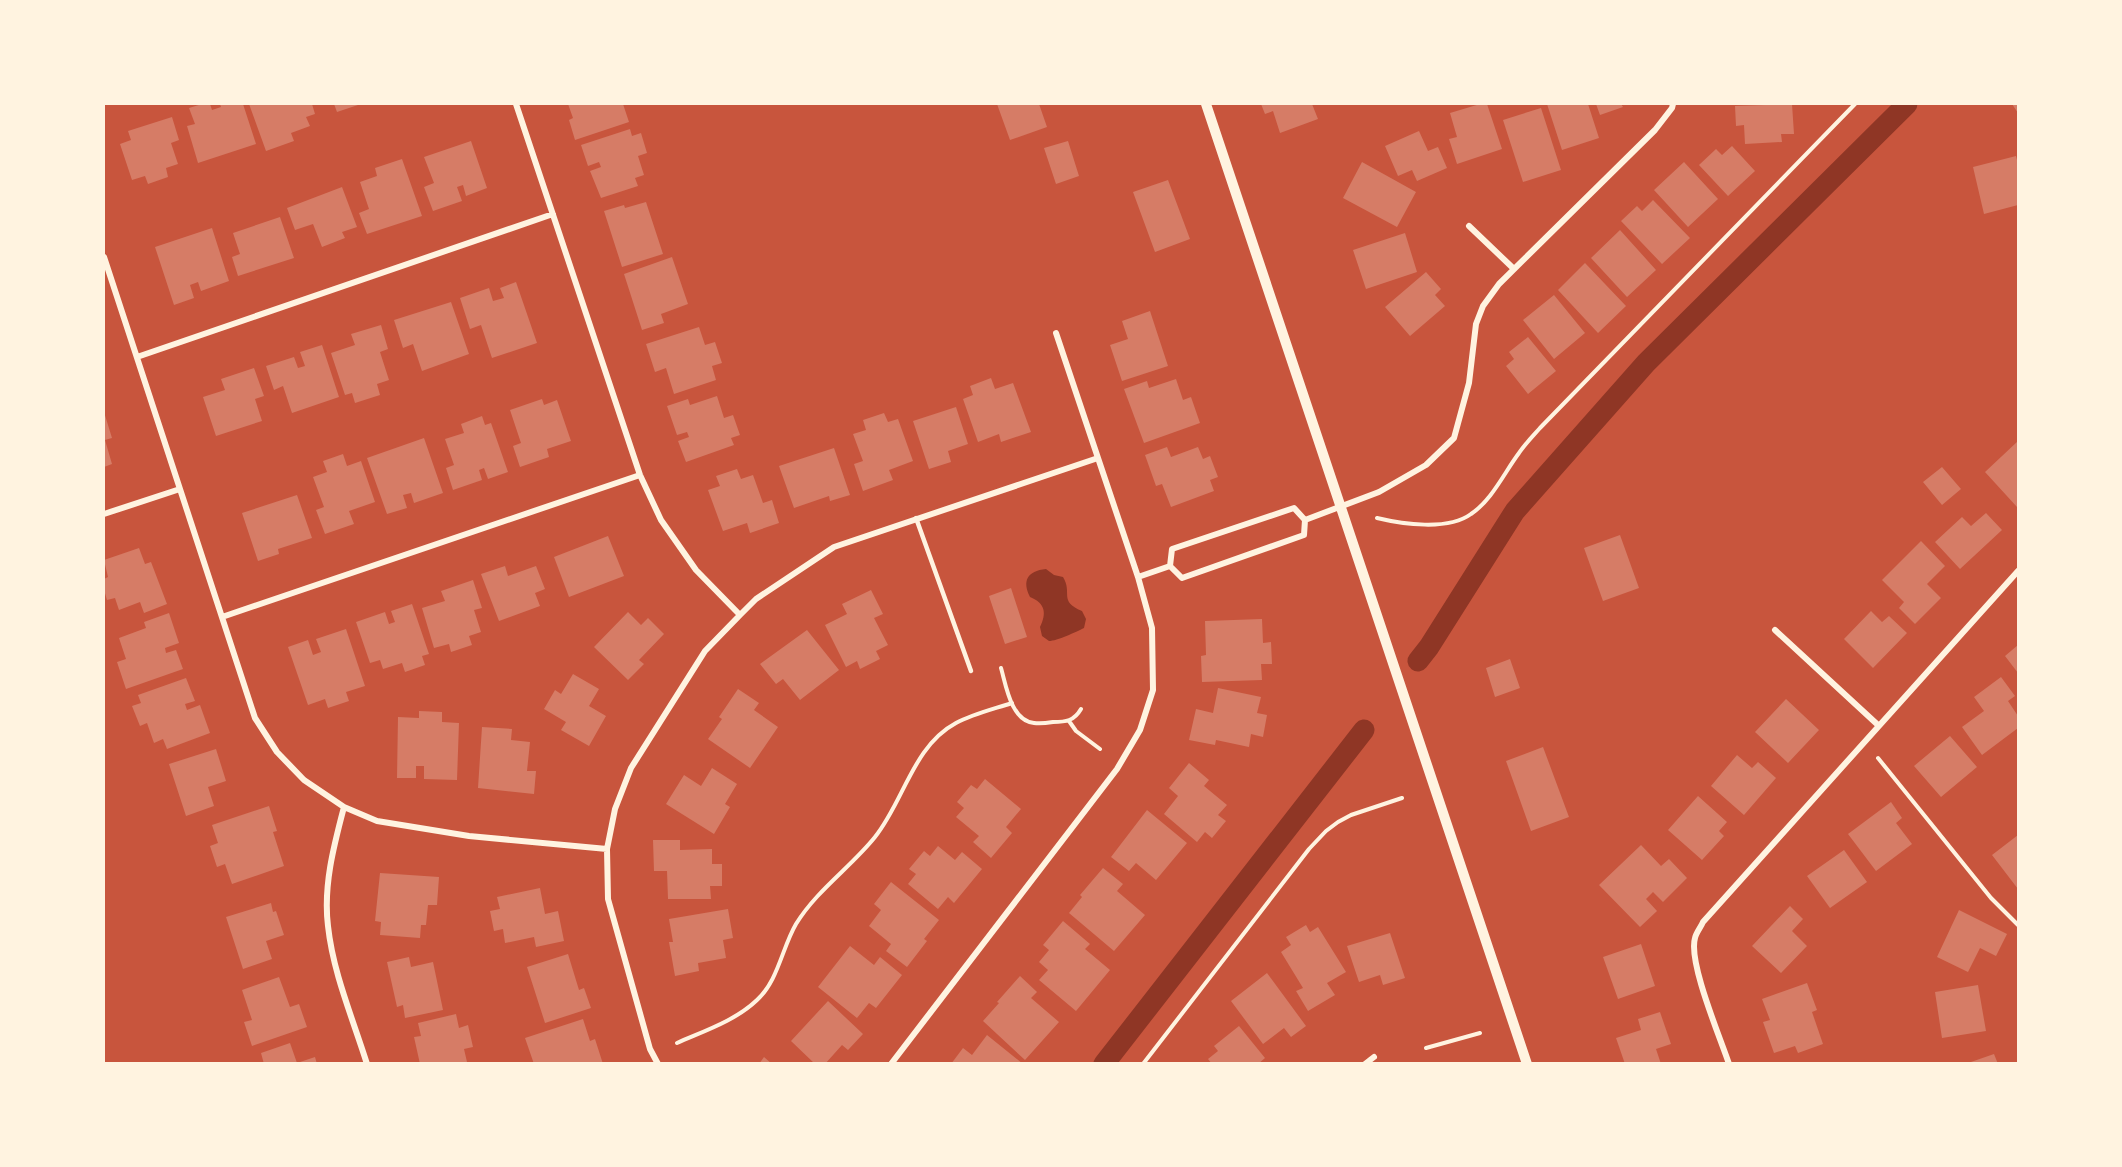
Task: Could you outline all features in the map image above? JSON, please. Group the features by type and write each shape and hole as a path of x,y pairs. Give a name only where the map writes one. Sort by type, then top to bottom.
{"street":[{"path":"516,104 640,475 661,520 696,570 740,615"},
{"path":"1206,104 1527,1064"},
{"path":"1305,520 1379,492 1426,465 1454,438 1469,383 1476,324 1484,306 1499,284 1514,268 1655,129 1672,106"},
{"path":"136,357 553,214"},
{"path":"1469,226 1514,268"},
{"path":"104,257 255,718 277,752 304,780 344,807 377,821 446,833 607,849"},
{"path":"891,1064 1117,770 1140,730 1153,690 1152,628 1138,577 1056,333"},
{"path":"658,1064 650,1049 608,899 607,849 615,809 631,768 705,651 756,599 834,547 1098,458"},
{"path":"222,617 640,475"},
{"path":"104,514 180,489"},
{"path":"1294,508 1305,520 1304,535 1182,578 1170,566 1172,549 1294,508"},
{"path":"1138,577 1170,566"},
{"path":"1729,1064 1694,956 1695,939 1703,922 2019,571"},
{"path":"1775,630 1878,725"},
{"path":"344,807 328,878 328,925 338,974 367,1064"},
{"path":"1365,1064 1374,1057"}],"lane":[{"path":"916,518 971,671"}],"path":[{"path":"1377,518 1428,524 1448,523 1471,515 1483,503 1540,428 1855,104"},
{"path":"1001,668 1012,703 1022,718 1032,723 1070,721 1081,709"},
{"path":"677,1043 737,1015 758,999 773,980 796,924 817,895 877,835 922,756 937,737 958,722 1012,703"},
{"path":"1070,721 1076,731 1100,749"},
{"path":"1878,758 1991,898 2019,925"},
{"path":"1143,1064 1309,849 1326,831 1352,815 1402,798"},
{"path":"1426,1048 1480,1033"}],"shaded area":[{"path":"1046,569 1054,575 1063,577 1070,604 1082,611 1086,619 1084,628 1049,641 1042,636 1040,627 1044,617 1042,605 1030,597 1026,586 1030,575"}],"building":[{"path":"210,104 212,110 221,107 220,104 243,104 256,144 198,163 187,126 195,124 189,108"},
{"path":"249,104 312,104 315,114 306,117 310,126 291,133 294,141 266,151"},
{"path":"334,104 361,104 337,112"},
{"path":"568,104 623,104 629,122 575,140 569,120 573,118"},
{"path":"997,104 1039,104 1047,127 1010,140"},
{"path":"1261,104 1312,104 1318,119 1280,133 1273,111 1265,114"},
{"path":"1487,104 1502,149 1457,164 1449,139 1457,137 1450,113"},
{"path":"1547,104 1588,104 1599,138 1562,150"},
{"path":"1596,104 1621,104 1623,107 1600,115"},
{"path":"1792,104 1794,134 1781,134 1782,142 1745,144 1744,125 1736,126 1735,106"},
{"path":"2012,104 2018,104 2018,113"},
{"path":"1541,108 1561,170 1523,182 1503,120"},
{"path":"172,117 179,140 171,143 178,164 166,168 168,177 148,184 145,176 132,180 120,144 131,140 128,131"},
{"path":"630,129 632,136 641,133 647,153 638,156 644,175 635,178 638,186 601,198 590,171 601,167 599,162 588,166 581,145"},
{"path":"1419,131 1428,151 1438,147 1447,168 1417,181 1412,170 1398,176 1385,146"},
{"path":"471,141 487,188 466,196 463,185 457,187 462,201 433,211 424,187 434,183 424,157"},
{"path":"1068,141 1079,176 1056,184 1044,148"},
{"path":"1732,146 1755,171 1728,196 1699,165 1716,149 1722,155"},
{"path":"2016,156 2018,205 1984,214 1973,167"},
{"path":"402,159 422,216 367,234 359,213 369,209 360,182 377,176 375,168"},
{"path":"1362,162 1416,192 1397,227 1343,198"},
{"path":"1684,162 1718,199 1688,227 1654,190"},
{"path":"1168,180 1190,239 1155,252 1133,192"},
{"path":"342,187 357,227 342,232 345,238 322,247 313,224 295,230 287,208"},
{"path":"1653,200 1690,238 1662,264 1621,221 1637,206 1642,211"},
{"path":"646,202 663,254 622,267 604,211"},
{"path":"280,217 294,258 238,276 232,257 240,254 233,233"},
{"path":"212,228 229,281 201,291 198,282 190,285 194,298 174,305 155,247"},
{"path":"1620,230 1656,270 1627,297 1591,258"},
{"path":"1405,233 1417,272 1366,289 1353,250"},
{"path":"672,257 688,304 661,314 664,323 642,330 624,274"},
{"path":"1585,263 1626,306 1598,333 1558,290"},
{"path":"1426,272 1441,289 1435,295 1445,306 1410,336 1385,307"},
{"path":"516,282 537,343 492,358 481,325 470,329 460,298 489,288 493,301 504,298 500,288"},
{"path":"1554,295 1585,333 1554,359 1523,320"},
{"path":"451,302 469,354 422,371 413,344 403,348 394,320"},
{"path":"1150,311 1168,366 1122,381 1110,345 1128,339 1122,321"},
{"path":"381,325 388,349 380,352 389,380 377,384 380,395 355,403 352,393 345,395 331,353 355,345 351,334"},
{"path":"699,327 705,345 715,342 722,363 712,366 716,380 674,394 666,368 655,372 646,344"},
{"path":"1528,337 1556,371 1528,394 1506,366 1514,359 1509,352"},
{"path":"322,345 339,397 292,413 283,386 274,390 266,366 294,357 298,368 305,366 300,352"},
{"path":"254,368 264,396 255,399 262,421 216,436 203,397 225,390 221,379"},
{"path":"991,378 995,389 1013,383 1031,432 1001,442 999,434 978,442 963,399 973,395 970,386"},
{"path":"1176,379 1183,400 1191,397 1200,423 1144,443 1124,389 1147,381 1149,388"},
{"path":"717,396 724,418 733,415 740,435 731,438 734,445 686,462 678,441 689,437 687,432 677,435 667,406 688,399 690,405"},
{"path":"542,399 544,405 557,400 571,441 547,449 549,457 520,467 513,446 521,443 510,410"},
{"path":"956,407 968,444 948,451 951,462 929,469 913,421"},
{"path":"104,412 112,438 105,440 112,464 104,467"},
{"path":"884,413 888,422 898,419 913,461 889,470 893,480 863,491 854,464 863,461 853,434 866,430 863,420"},
{"path":"482,416 485,425 491,423 508,472 488,479 484,468 479,470 482,480 453,490 446,468 454,465 445,439 464,433 461,424"},
{"path":"424,438 443,493 414,503 411,493 403,495 407,508 387,514 367,458"},
{"path":"2018,441 2018,505 2017,507 1985,472"},
{"path":"1167,447 1171,457 1198,447 1203,459 1210,456 1218,477 1210,480 1214,491 1171,507 1162,484 1156,486 1145,455"},
{"path":"834,448 850,495 830,501 829,496 794,508 779,466"},
{"path":"343,454 347,466 361,461 375,502 349,511 354,524 325,534 316,510 324,507 313,477 327,472 323,461"},
{"path":"1942,467 1961,489 1942,505 1923,482"},
{"path":"737,469 741,479 753,475 763,503 772,500 779,523 750,533 747,523 723,531 708,490 720,486 716,476"},
{"path":"297,495 312,538 278,549 279,554 258,561 242,513"},
{"path":"1986,513 2002,530 1960,569 1935,542 1962,517 1971,526"},
{"path":"1620,535 1639,588 1603,601 1584,548"},
{"path":"608,536 624,576 569,597 554,557"},
{"path":"1921,541 1945,566 1927,584 1941,598 1915,624 1899,608 1904,602 1882,580"},
{"path":"139,548 145,564 151,562 167,604 144,613 140,602 119,610 115,598 107,600 104,590 104,579 108,577 104,560"},
{"path":"505,566 508,576 536,566 545,589 535,593 540,606 499,621 481,574"},
{"path":"473,580 482,608 474,610 481,632 469,636 472,645 451,652 449,644 434,648 422,608 445,601 441,591"},
{"path":"1011,588 1027,637 1005,644 989,596"},
{"path":"871,590 883,614 874,618 888,645 876,651 880,659 860,669 857,661 846,667 825,625 847,614 842,604"},
{"path":"412,604 429,654 422,656 425,665 405,672 402,663 383,669 380,660 370,663 356,622 385,612 389,624 395,622 391,611"},
{"path":"1871,611 1882,622 1889,616 1907,633 1873,668 1844,639"},
{"path":"628,612 641,625 648,618 664,634 639,660 644,664 628,680 594,647"},
{"path":"169,613 179,643 165,648 166,653 176,650 183,669 126,689 117,662 126,659 119,638 146,628 144,622"},
{"path":"1262,619 1263,643 1271,642 1272,664 1261,664 1262,680 1202,682 1201,656 1206,655 1205,621"},
{"path":"346,629 365,686 346,692 349,701 328,708 325,699 308,705 288,647 308,640 313,655 321,652 316,639"},
{"path":"807,630 839,670 800,700 783,679 776,684 760,664"},
{"path":"2018,645 2018,673 2005,656"},
{"path":"1510,659 1520,688 1495,697 1486,668"},
{"path":"573,674 599,689 589,706 606,716 589,746 561,730 566,722 544,709 555,690 561,694"},
{"path":"2001,677 2015,696 2008,701 2018,716 2018,728 1982,755 1962,727 1984,711 1974,697"},
{"path":"186,678 195,701 185,704 187,710 200,705 210,733 167,749 163,739 154,743 147,723 140,726 132,706 141,703 138,695"},
{"path":"1218,688 1261,697 1257,713 1267,715 1263,737 1251,734 1249,747 1216,740 1215,745 1189,740 1196,709 1213,713"},
{"path":"738,689 759,703 754,710 778,727 750,768 708,739 722,719 719,717"},
{"path":"1786,699 1819,730 1788,763 1755,732"},
{"path":"419,711 442,712 442,722 459,723 457,780 424,779 424,766 416,766 416,778 397,778 398,717 419,718"},
{"path":"482,727 512,729 511,740 530,742 527,771 536,771 534,794 478,788"},
{"path":"1950,736 1977,767 1941,797 1914,766"},
{"path":"1543,747 1569,817 1531,831 1506,761"},
{"path":"216,749 226,781 208,787 214,806 186,816 169,764"},
{"path":"1737,755 1752,768 1758,762 1776,778 1744,815 1711,786"},
{"path":"1189,763 1209,780 1204,786 1227,805 1218,815 1226,821 1212,838 1205,832 1197,842 1164,814 1178,796 1169,788"},
{"path":"712,768 737,784 725,804 730,807 714,834 666,804 684,775 701,786"},
{"path":"985,779 1021,809 1006,827 1012,833 991,858 973,842 979,836 956,817 964,808 957,802 971,785 977,789"},
{"path":"1698,796 1727,822 1719,831 1724,836 1702,860 1668,830"},
{"path":"1891,802 1902,818 1896,823 1912,844 1876,871 1848,834"},
{"path":"269,806 277,831 273,832 284,866 232,884 225,864 217,867 210,846 218,843 212,825"},
{"path":"1147,810 1187,843 1156,880 1136,863 1129,871 1111,857"},
{"path":"2018,835 2018,889 1992,855"},
{"path":"653,840 680,840 680,850 712,849 712,864 722,864 722,886 710,886 711,899 668,899 667,871 654,871"},
{"path":"1641,845 1661,866 1669,859 1687,878 1663,902 1653,892 1646,899 1657,911 1640,927 1599,885"},
{"path":"938,846 955,860 962,852 982,869 954,903 948,897 938,909 908,884 916,874 909,869 924,851 930,856"},
{"path":"1844,850 1867,882 1830,908 1807,876"},
{"path":"1103,868 1123,884 1117,891 1145,915 1114,951 1069,913 1082,897 1080,895"},
{"path":"380,873 439,877 437,905 428,905 426,925 421,925 420,938 380,935 381,922 375,921"},
{"path":"891,882 939,920 924,939 927,941 907,967 886,951 891,944 869,926 881,910 874,904"},
{"path":"540,888 545,914 558,911 564,941 536,947 534,937 505,943 503,929 494,931 490,911 500,909 497,897"},
{"path":"271,903 284,935 266,941 272,959 243,969 226,917"},
{"path":"1790,906 1803,919 1792,931 1807,946 1781,973 1752,946"},
{"path":"728,909 733,938 723,940 726,958 698,963 699,971 675,976 669,942 673,942 669,919"},
{"path":"1959,910 2007,934 1996,956 1980,948 1968,972 1937,957"},
{"path":"1063,921 1090,944 1085,949 1110,970 1076,1011 1039,980 1048,970 1039,962 1049,950 1043,945"},
{"path":"1306,925 1310,932 1318,927 1346,972 1327,983 1335,995 1308,1011 1296,991 1303,988 1281,952 1291,945 1286,937"},
{"path":"1390,933 1405,978 1383,985 1380,975 1359,982 1347,946"},
{"path":"1641,944 1655,986 1618,999 1603,957"},
{"path":"850,946 874,965 880,957 902,975 876,1008 869,1003 857,1018 818,987"},
{"path":"568,954 579,990 584,988 591,1008 545,1023 527,967"},
{"path":"409,957 411,967 433,962 443,1010 405,1018 403,1005 397,1007 387,962"},
{"path":"1267,973 1306,1026 1291,1037 1284,1028 1263,1044 1231,1001"},
{"path":"1020,976 1037,992 1031,998 1059,1022 1025,1060 983,1021"},
{"path":"279,977 290,1007 299,1004 307,1027 252,1046 244,1022 252,1020 242,990"},
{"path":"1807,983 1817,1010 1812,1012 1823,1044 1798,1053 1795,1046 1774,1053 1763,1022 1770,1020 1762,999"},
{"path":"1978,985 1986,1031 1942,1038 1935,992"},
{"path":"828,1001 863,1034 848,1050 842,1045 825,1064 815,1064 791,1041"},
{"path":"1660,1012 1671,1044 1656,1049 1661,1064 1625,1064 1616,1038 1641,1030 1638,1019"},
{"path":"456,1014 459,1028 468,1025 473,1047 464,1049 467,1062 420,1064 414,1037 421,1036 418,1023"},
{"path":"583,1019 590,1041 595,1039 603,1064 534,1064 525,1038"},
{"path":"1239,1026 1265,1058 1258,1064 1212,1064 1208,1059 1218,1051 1214,1046"},
{"path":"987,1035 1023,1064 951,1064 963,1048 972,1055"},
{"path":"290,1043 297,1063 315,1057 317,1064 264,1064 261,1053"},
{"path":"1994,1054 1998,1064 1968,1064 1968,1063"},
{"path":"764,1057 772,1064 759,1064"}],"waterway":[{"path":"1418,661 1515,511 1646,363 1907,104"},
{"path":"1104,1064 1364,730"}]}
